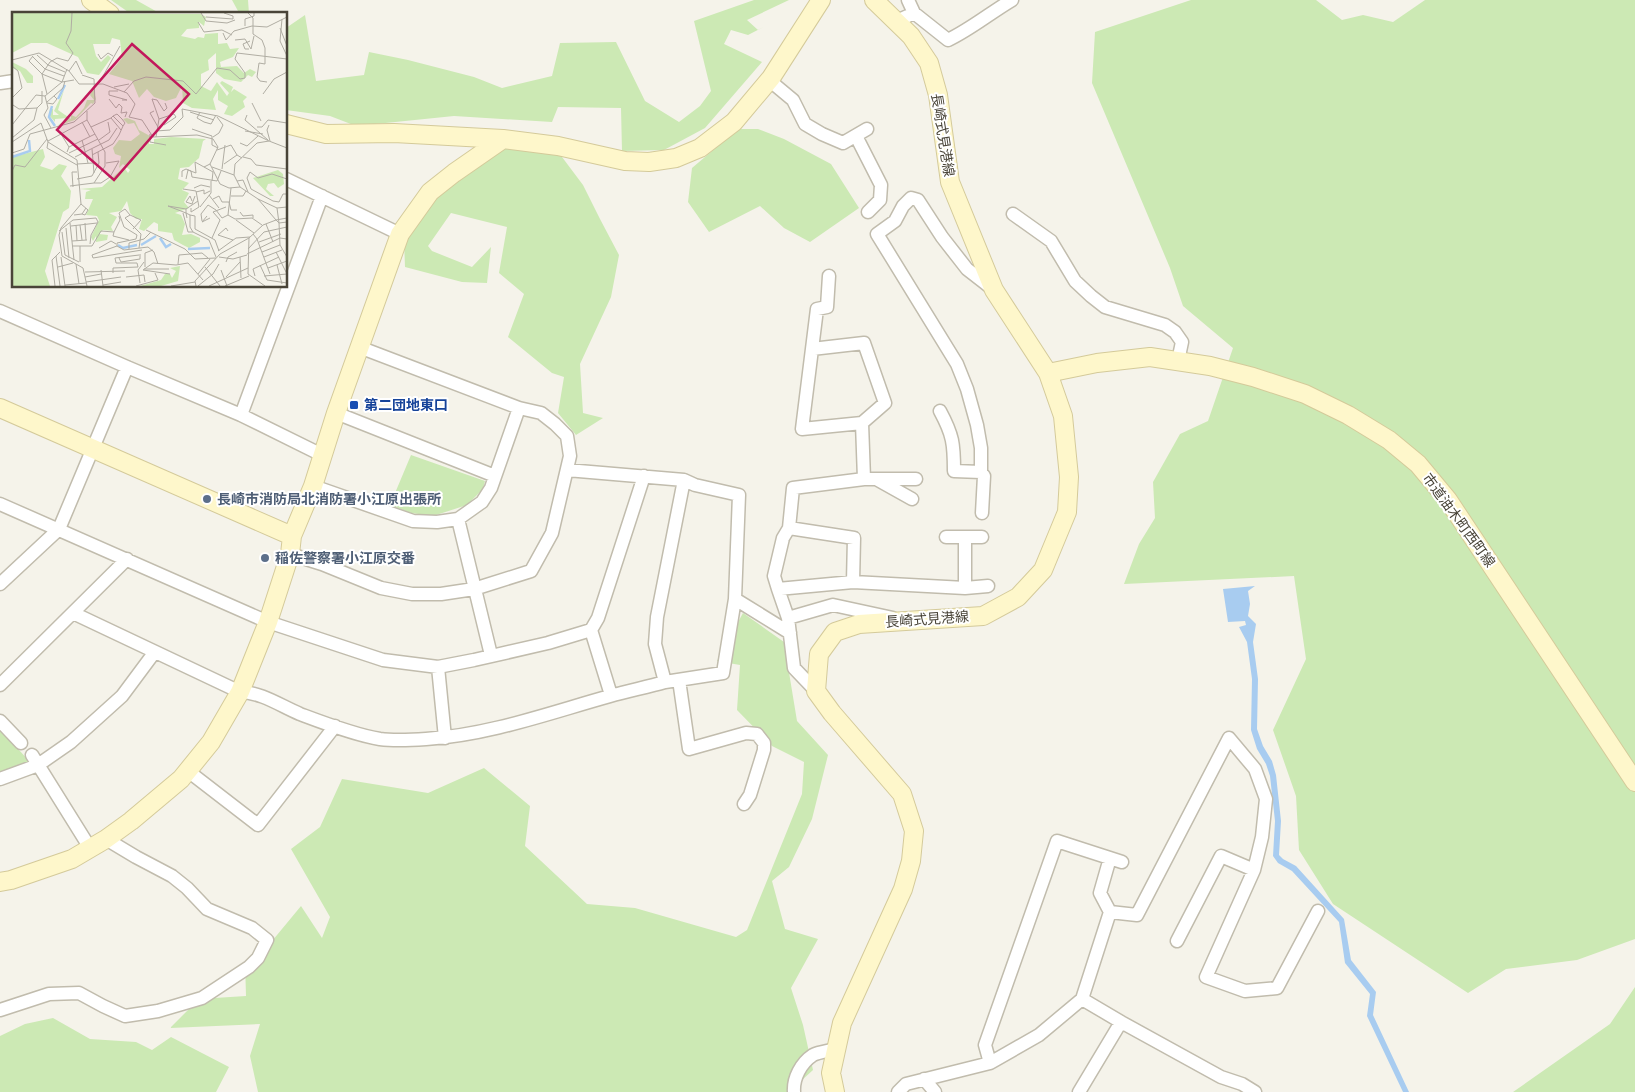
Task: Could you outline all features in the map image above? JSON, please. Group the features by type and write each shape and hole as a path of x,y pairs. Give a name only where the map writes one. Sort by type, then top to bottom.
{"street":[{"path":"90,0 107,12"},
{"path":"288,124 326,134 394,133 503,139 558,146 626,161 649,162 676,158 700,148 734,122 769,80 821,0"},
{"name":"長崎式見港線","path":"816,691 819,654 835,632 859,624 983,616 1018,597 1043,570 1067,512 1069,477 1063,416 1048,373 994,290 950,182 938,95 929,63 911,36 874,0"},
{"path":"908,0 914,13 948,40 967,31 996,9 1012,0"},
{"path":"897,22 914,13"},
{"path":"769,80 792,100 805,124 822,134 843,143 868,129"},
{"path":"856,136 881,185 880,200 868,212"},
{"path":"0,882 72,859 106,839 166,792 188,771 211,742 240,692 268,622 290,554 292,536 313,486 336,413 400,234 430,192 503,139"},
{"path":"288,181 400,234"},
{"path":"288,288 322,196"},
{"path":"982,513 984,476 981,472 981,448 977,424 967,389 957,364 877,234 895,221 903,206 911,198 918,200 942,237 967,269 994,290"},
{"path":"1013,214 1051,241 1075,281 1105,307 1165,325 1175,332 1182,342 1178,361"},
{"path":"812,349 864,343 885,404 862,423 802,429 816,309 827,307 829,276"},
{"path":"241,415 288,288"},
{"path":"0,311 241,415 322,455"},
{"path":"290,554 322,564 381,588 412,594 441,594 474,589 531,571 552,533 570,456 567,436 541,413 518,408 359,347"},
{"name":"市道油木町西町線","path":"1048,373 1097,363 1150,357 1210,366 1253,377 1305,394 1348,415 1389,440 1418,464 1448,500 1635,782"},
{"path":"0,584 59,529 127,367"},
{"path":"0,408 292,536"},
{"path":"313,486 413,521 437,522 458,519 482,502 491,488 518,408"},
{"path":"940,411 951,432 954,451 954,471 981,472"},
{"path":"336,413 495,476"},
{"path":"862,423 870,479"},
{"path":"73,613 154,653 240,692 251,692 334,726 380,739 445,738 480,732 538,718 611,695 665,682 723,674 735,599 739,495 695,485 684,480 567,470"},
{"path":"0,504 268,622 383,660 438,666 548,643 591,630 598,618 644,476"},
{"path":"870,479 912,499"},
{"path":"835,1092 831,1074 842,1023 903,889 911,861 914,831 902,794 832,713 816,691 794,668 788,618 774,576 782,538 789,528 793,488 870,479 916,479"},
{"path":"665,682 655,644 657,617 684,480"},
{"path":"458,519 491,656"},
{"path":"789,528 854,538 853,582"},
{"path":"946,537 982,537"},
{"path":"965,537 965,588"},
{"path":"0,685 126,559"},
{"path":"778,589 853,582 965,588 988,586"},
{"path":"735,599 790,633"},
{"path":"788,618 833,605 906,620"},
{"path":"591,630 611,695"},
{"path":"0,779 71,742 122,696 154,653"},
{"path":"438,666 445,738"},
{"path":"679,680 689,750 746,733 757,734 764,743 764,750 750,795 744,804"},
{"path":"0,721 21,743"},
{"path":"188,771 258,825 334,726"},
{"path":"1110,912 1137,915 1229,738 1255,769 1266,800 1262,837 1254,870 1206,977 1245,991 1277,988 1318,912"},
{"path":"35,760 90,848"},
{"path":"0,1010 50,994 80,993 125,1016 158,1011 202,998 249,967 258,958 267,940 252,928 206,909 187,888 172,876 106,839"},
{"path":"898,1092 906,1084 990,1063 1039,1035 1082,998 1110,912 1100,893 1116,860 1058,840 985,1044 990,1063"},
{"path":"1177,941 1221,856 1254,870"},
{"path":"1082,998 1121,1022 1221,1077 1242,1084 1255,1092"},
{"path":"1079,1092 1121,1022"},
{"path":"794,1092 793,1083 802,1064 814,1054 836,1049"},
{"path":"924,1079 935,1092"}],"green space":[{"path":"111,0 136,0 157,12 128,12"},
{"path":"232,0 248,0 249,12 238,11"},
{"path":"754,0 789,0 747,20 758,30 748,35 731,30 724,44 762,62 705,128 664,150 622,151 621,108 558,107 552,122 454,116 356,126 330,116 288,110 288,27 305,15 316,81 364,75 369,52 474,77 502,88 552,76 560,43 616,42 645,101 679,122 700,106 711,91 694,21"},
{"path":"1191,0 1316,0 1342,20 1363,15 1393,22 1425,0 1635,0 1635,939 1577,960 1506,969 1468,993 1333,904 1299,850 1296,796 1273,730 1306,659 1294,576 1124,584 1139,544 1155,518 1153,482 1180,434 1208,421 1233,348 1183,306 1170,268 1092,83 1095,32"},
{"path":"738,129 758,129 784,139 831,164 859,208 810,242 784,228 760,206 709,232 688,202 692,168"},
{"path":"493,145 559,153 583,185 619,255 611,297 580,364 583,413 603,418 576,435 558,413 564,377 552,373 508,337 524,294 499,273 507,227 451,213 428,246 432,251 472,267 491,247 487,283 462,282 405,267 404,240 429,198"},
{"path":"411,455 485,481 483,489 467,505 433,516 411,513 390,505"},
{"path":"743,613 784,642 797,721 828,755 812,819 789,867 772,881 785,929 818,939 791,988 803,1025 813,1070 789,1092 258,1092 250,1056 260,1024 170,1028 199,999 246,996 245,962 258,958 301,906 322,938 330,917 291,849 320,827 342,779 428,793 484,768 530,806 525,846 587,904 635,908 736,937 747,930 802,794 804,762 772,746 737,710 740,665 717,661"},
{"path":"0,729 29,761 22,766 0,774"},
{"path":"1635,987 1635,1092 1513,1092 1610,1024"},
{"path":"53,1018 90,1039 136,1042 152,1050 171,1037 229,1067 216,1092 0,1092 0,1036 25,1024"}],"water":[{"path":"1255,586 1248,591 1250,604 1248,616 1256,624 1253,642 1258,679 1257,729 1263,746 1272,761 1276,775 1281,821 1279,855 1296,866 1344,919 1351,960 1376,992 1373,1015 1409,1092 1403,1092 1367,1016 1370,994 1345,963 1339,922 1292,871 1278,863 1273,856 1275,821 1270,776 1266,764 1257,749 1251,730 1252,679 1247,642 1239,627 1246,625 1245,621 1228,622 1223,589"}],"place":[{"name":"第二団地東口","path":"354,405"},
{"name":"長崎市消防局北消防署小江原出張所","path":"207,499"},
{"name":"稲佐警察署小江原交番","path":"265,558"}]}
